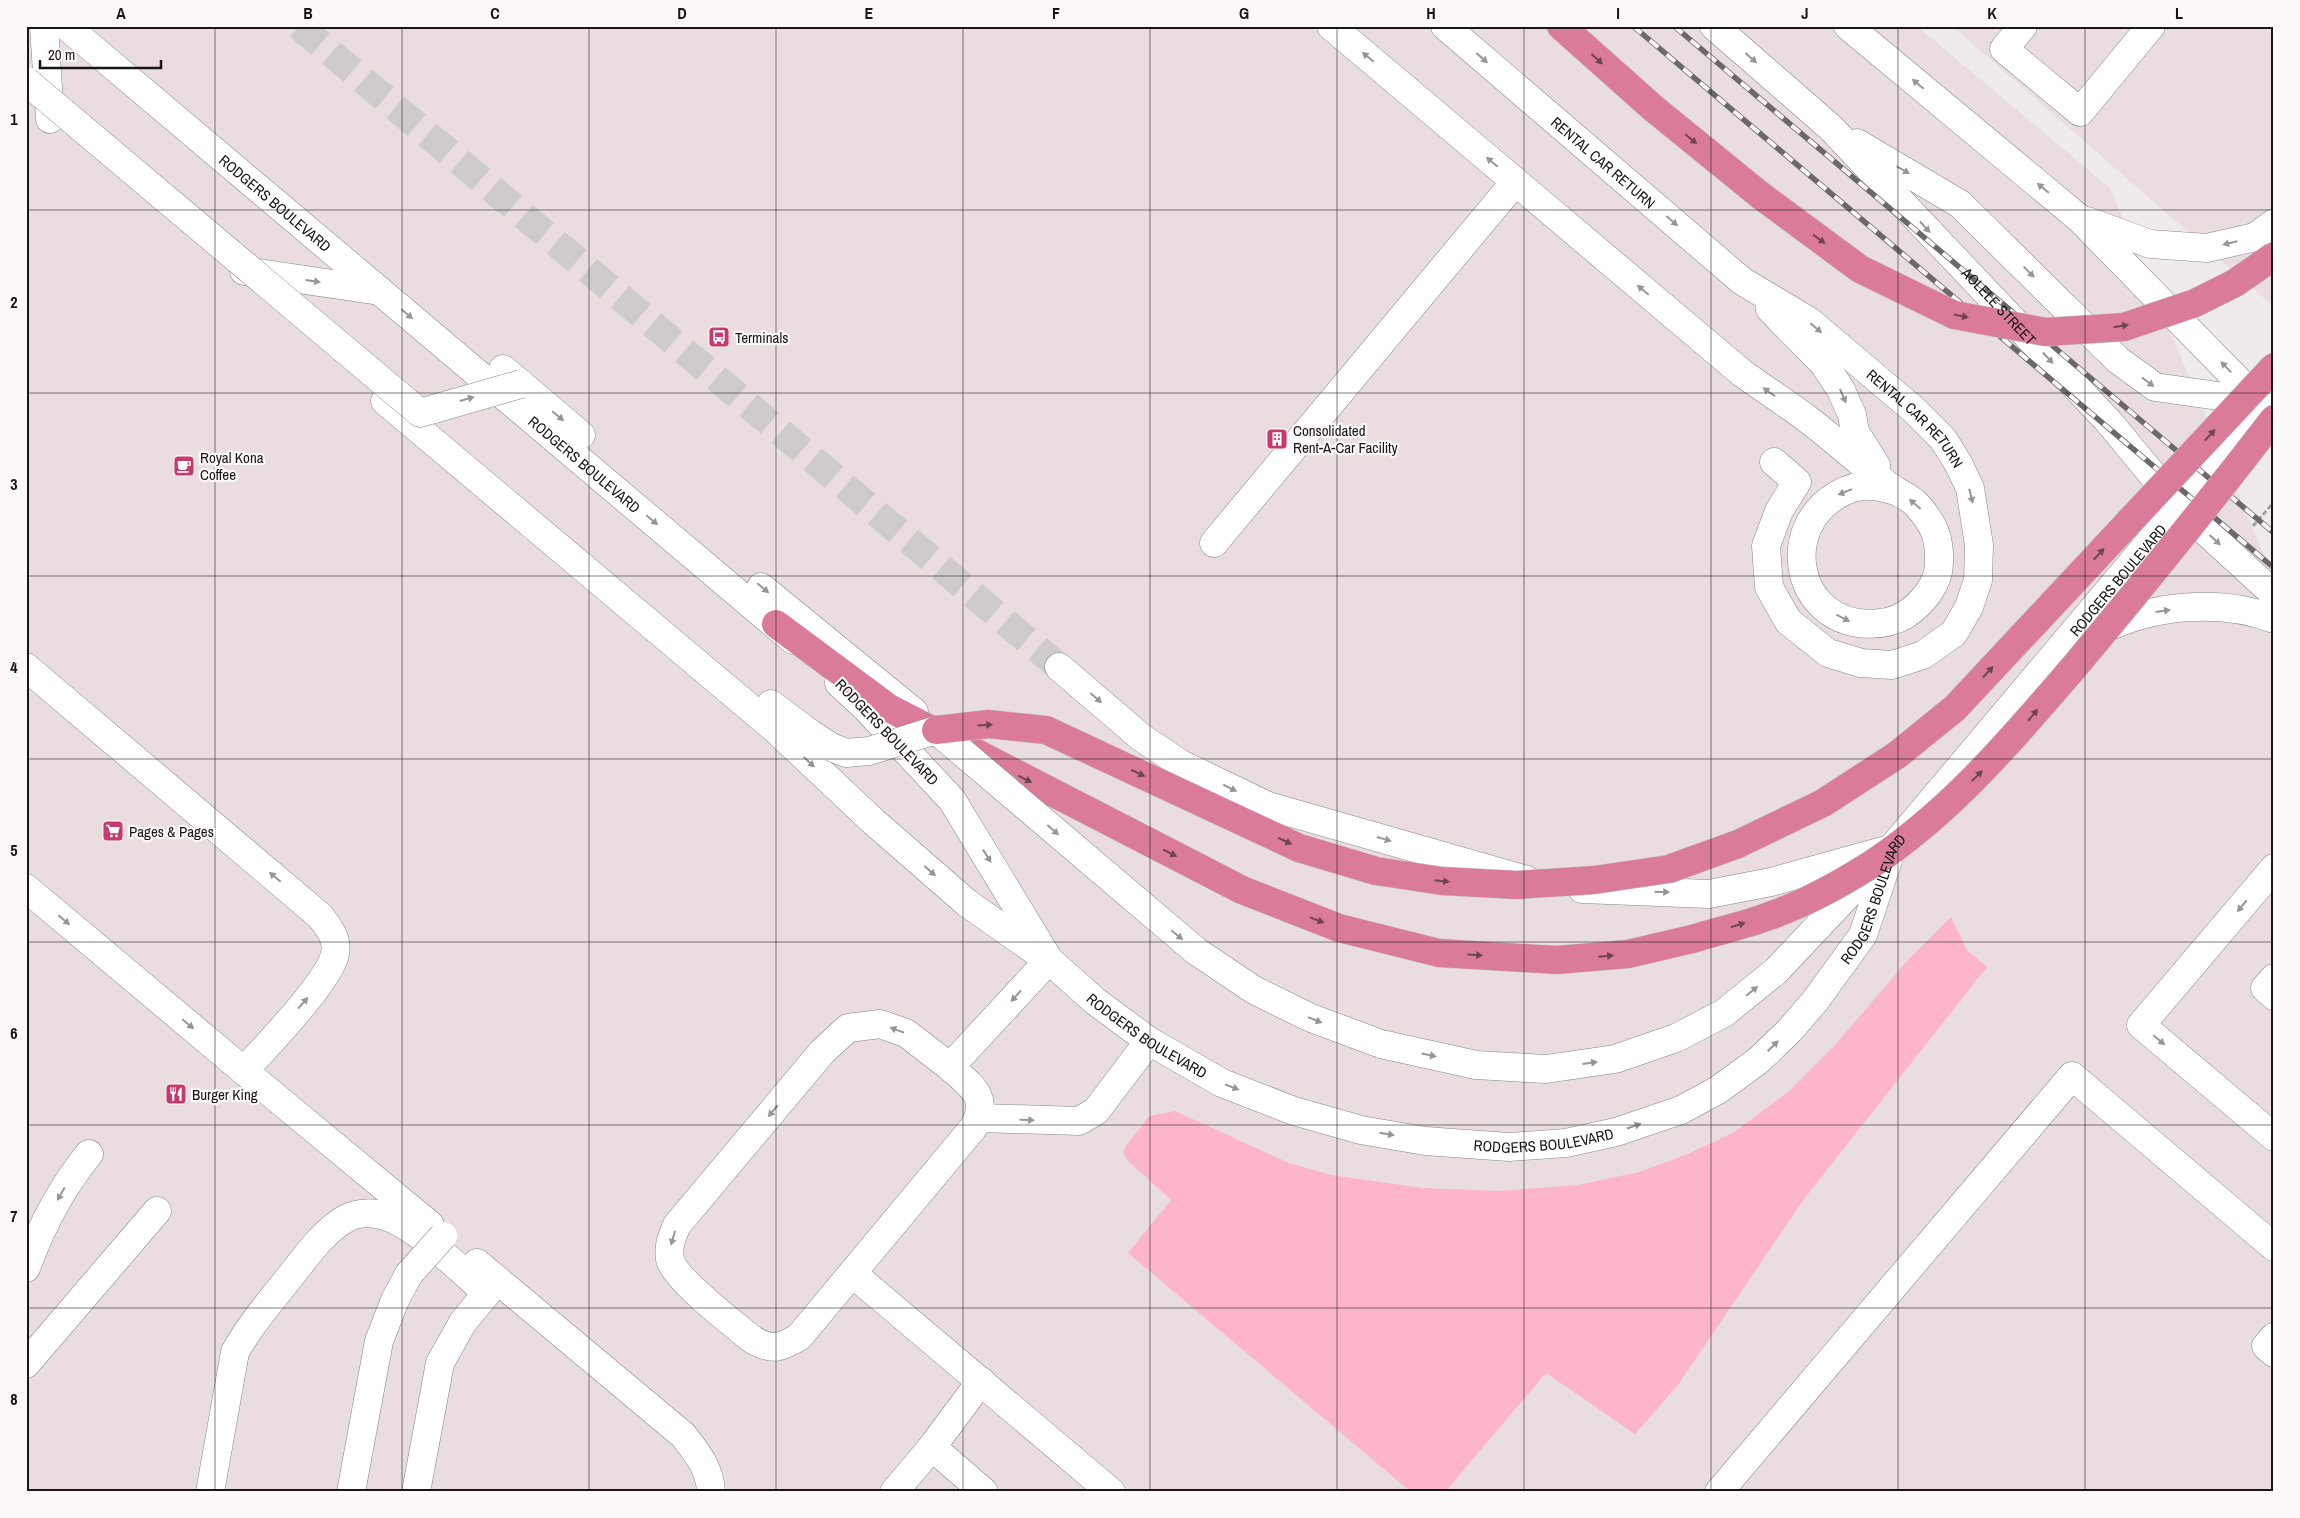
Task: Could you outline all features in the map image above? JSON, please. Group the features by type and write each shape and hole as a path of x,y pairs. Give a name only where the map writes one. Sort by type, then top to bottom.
{"highway":[{"path":"1561,26 1653,108 1760,196 1860,269 1954,315 2046,332 2124,327 2195,303 2235,283 2274,256"},
{"path":"936,730 988,724 1046,730 1299,848 1376,872 1442,881 1517,885 1594,880 1669,869 1738,844 1823,803 1897,755 1954,708 2274,367"},
{"path":"776,624 889,708 1242,890 1339,928 1439,953 1557,960 1628,954 1692,939 1773,915 1826,890 1871,864 1915,832 2002,752 2158,567 2270,406"}],"street":[{"path":"44,26 50,118"},
{"name":"RODGERS BOULEVARD","path":"66,26 776,624 866,708 952,800 1049,960 1095,1001 1150,1041 1222,1083 1294,1111 1360,1130 1425,1141 1509,1147 1566,1143 1616,1132 1681,1110 1718,1090 1759,1060 1790,1030 1815,1001 1864,935 1892,848 2179,507 2270,406"},
{"path":"91,26 789,610 936,730 1196,951 1254,990 1311,1018 1381,1044 1476,1064 1546,1069 1615,1060 1676,1038 1724,1013 1776,971 1892,848"},
{"path":"1331,26 1742,373 1809,420 1892,490 1914,501 1930,519 1938,542 1940,566 1932,589 1916,608 1896,620 1872,625 1848,621 1827,609 1811,591 1802,569 1801,544 1809,522 1824,503 1844,491 1868,485 1892,490"},
{"name":"RENTAL CAR RETURN","path":"1445,26 1742,281 1809,321 1913,409 1943,439 1958,463 1970,488 1979,545 1978,580 1969,607 1954,633 1923,656 1892,665 1861,663 1828,653 1788,621 1769,586 1766,546 1779,511 1798,482 1774,462"},
{"name":"AOLELE STREET","path":"1714,26 1831,128 2109,422 2179,507 2274,594"},
{"path":"1848,26 2080,219 2270,406"},
{"path":"2023,26 2004,49 2080,112 2150,26"},
{"path":"26,81 742,681 811,734 831,747 846,752 877,749 936,730"},
{"path":"26,98 767,722 874,822 967,903 1049,960 950,1067"},
{"path":"1831,128 1960,204 2118,360 2155,387 2270,406"},
{"path":"1214,543 1516,182"},
{"path":"2080,219 2150,244 2207,248 2255,237 2274,223"},
{"path":"230,270 380,291"},
{"path":"1742,281 1824,364 1841,390 1852,415 1855,432 1892,490"},
{"path":"420,413 521,384"},
{"path":"2054,655 2122,620 2160,611 2210,606 2259,613 2274,619"},
{"path":"26,667 320,916 334,934 336,952 330,968 309,996 244,1071"},
{"path":"1059,667 1142,738 1181,764 1268,806 1553,888 1709,894 1771,882 1892,848"},
{"path":"2274,868 2141,1024 2274,1137"},
{"path":"26,888 347,1158 683,1435 704,1461 711,1484 711,1492"},
{"path":"2274,978 2265,988 2274,996"},
{"path":"880,1024 906,1033 976,1090 980,1104 979,1118 973,1128 799,1337 783,1346 767,1347 754,1340 678,1276 670,1260 670,1240 684,1217 822,1052 848,1028 880,1024"},
{"path":"979,1118 1079,1121 1096,1111 1150,1041"},
{"path":"1719,1492 2072,1076 2274,1247"},
{"path":"26,1268 39,1233 65,1186 89,1154"},
{"path":"26,1364 156,1211"},
{"path":"210,1492 235,1352 244,1335 316,1245 333,1228 348,1218 361,1213 388,1217 406,1226 487,1293 463,1322 440,1363 416,1492"},
{"path":"351,1492 379,1341 394,1300 409,1274 443,1236"},
{"path":"852,1273 1110,1492"},
{"path":"2274,1337 2266,1346 2274,1353"},
{"path":"894,1492 932,1447 981,1381"},
{"path":"932,1447 984,1492"}],"path":[{"path":"2251,527 2274,502"}],"shaded area":[{"path":"26,26 1917,26 2110,188 2274,579 2274,1492 26,1492"},
{"path":"1952,26 2274,26 2274,307"},
{"path":"1951,917 1967,950 1987,967 1804,1199 1678,1385 1635,1434 1546,1373 1445,1492 1411,1492 1128,1253 1171,1200 1126,1159 1123,1153 1126,1146 1149,1116 1175,1111 1289,1163 1331,1175 1423,1188 1499,1191 1578,1185 1639,1172 1688,1154 1734,1132 1788,1092 1835,1045 1908,960"}],"tunnel":[{"path":"299,26 1059,667"}],"railway":[{"path":"1633,26 2274,568"},
{"path":"1674,26 2274,533"}],"place":[{"name":"Terminals","path":"719,337"},
{"name":"Consolidated Rent-A-Car Facility","path":"1277,439"},
{"name":"Royal Kona Coffee","path":"184,466"},
{"name":"Pages & Pages","path":"113,831"},
{"name":"Burger King","path":"176,1094"}]}
